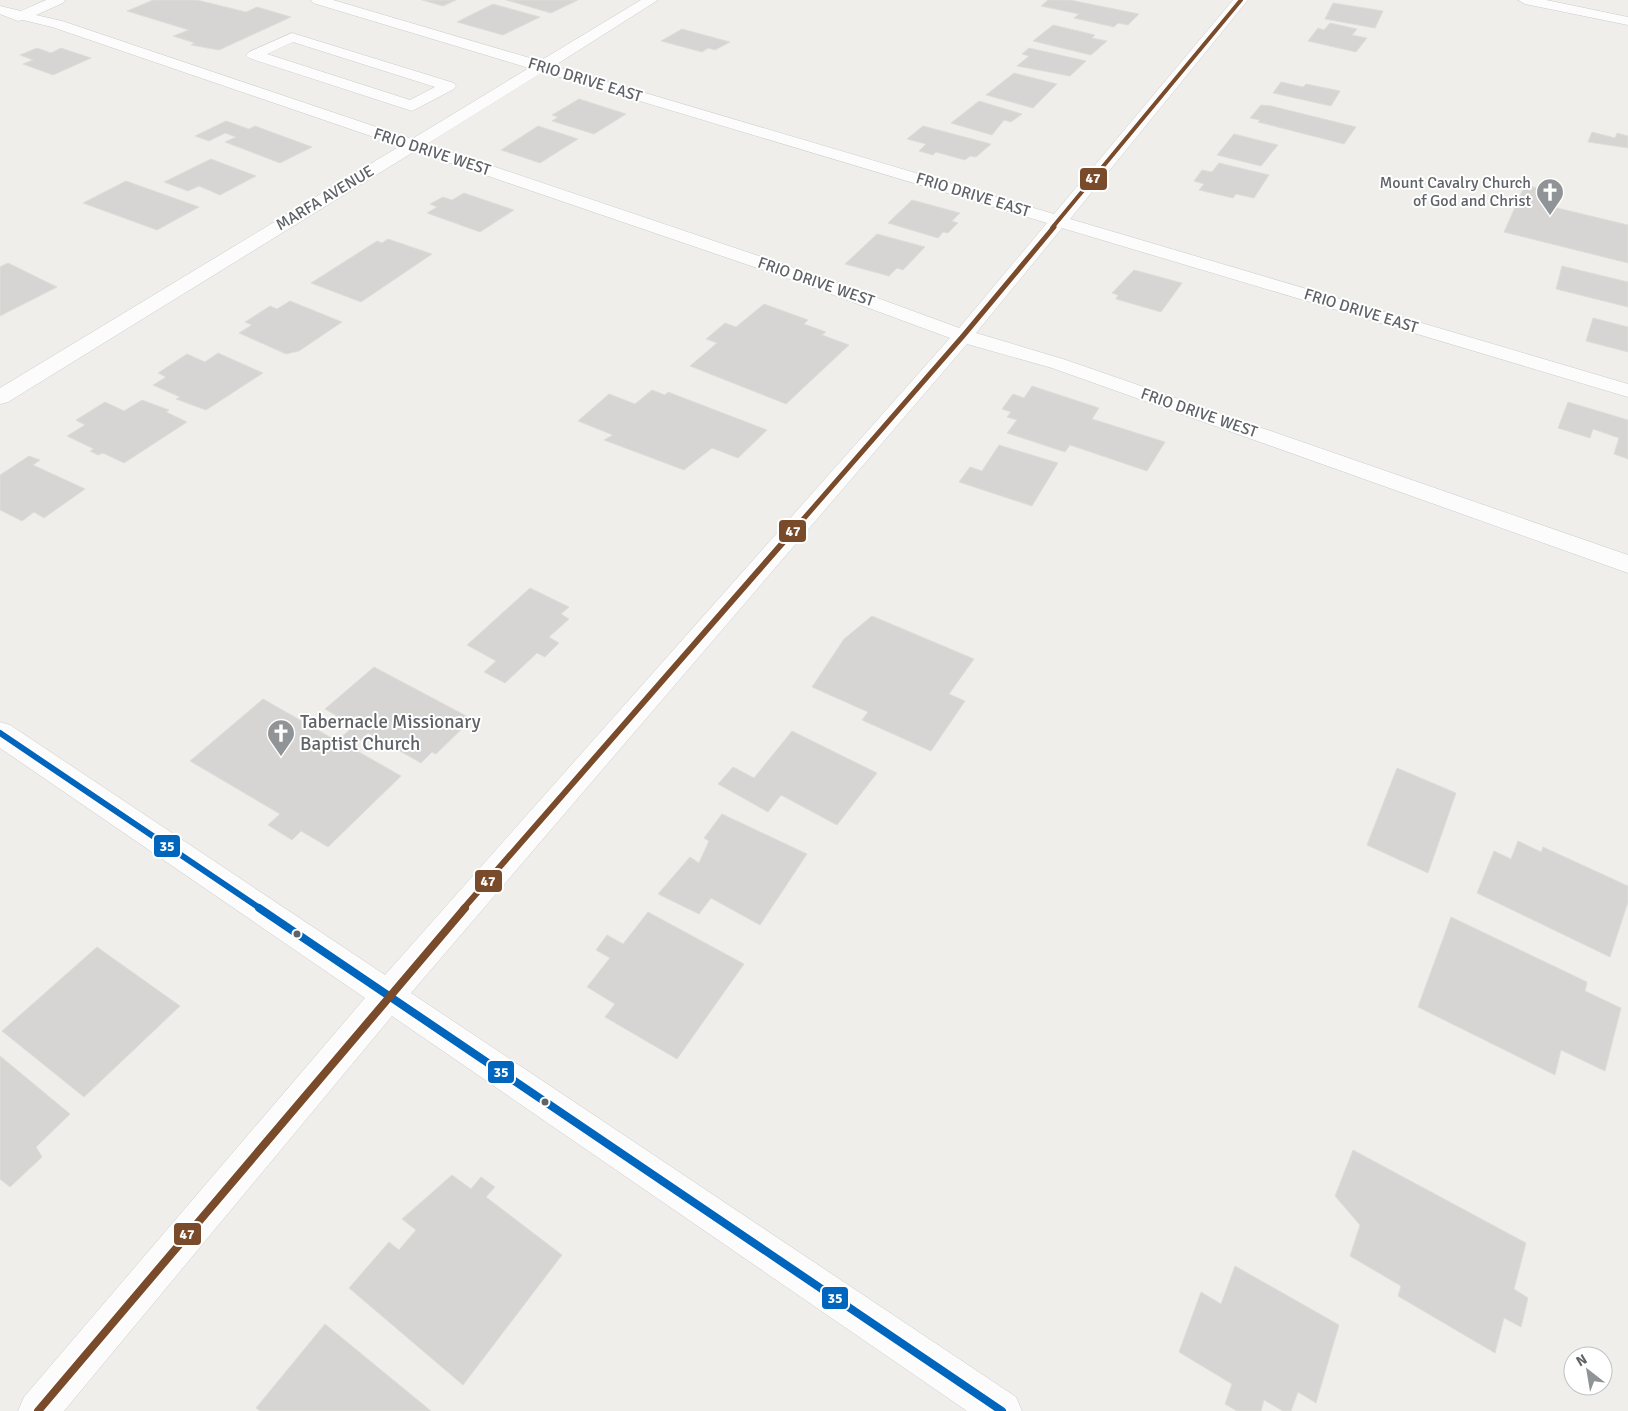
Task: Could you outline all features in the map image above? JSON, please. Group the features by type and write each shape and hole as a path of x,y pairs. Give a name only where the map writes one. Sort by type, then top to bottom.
{"street":[{"path":"0,24 58,0"},
{"name":"FRIO DRIVE EAST","path":"318,0 1628,391"},
{"name":"MARFA AVENUE","path":"0,397 651,0"},
{"path":"38,1411 388,996 963,336 1241,0"},
{"path":"1525,0 1628,21"},
{"name":"FRIO DRIVE WEST","path":"0,10 57,24 412,146 790,272 963,336 1059,364 1628,564"},
{"path":"292,37 448,86 412,106 286,65 254,54 292,37"},
{"path":"241,86 323,47"},
{"path":"0,733 1002,1411"}],"building":[{"path":"153,0 197,0 246,12 257,7 291,17 219,50 191,45 195,43 173,36 189,30 127,11"},
{"path":"422,0 456,0 443,6"},
{"path":"506,0 578,0 551,13"},
{"path":"1048,0 1070,0 1139,14 1128,25 1118,23 1114,27 1074,18 1079,14 1041,6"},
{"path":"1333,3 1383,11 1375,28 1325,19"},
{"path":"493,4 540,17 503,35 457,22"},
{"path":"1330,23 1357,29 1352,35 1367,38 1356,52 1308,41 1318,28 1324,30"},
{"path":"1053,25 1095,35 1092,38 1107,41 1091,55 1033,41"},
{"path":"682,29 730,42 715,50 708,48 702,52 661,41"},
{"path":"37,48 51,53 61,48 91,58 53,75 23,64 33,60 20,55"},
{"path":"1029,48 1086,61 1070,76 1017,66 1029,56 1022,54"},
{"path":"1014,73 1057,84 1033,108 986,95"},
{"path":"1281,82 1303,87 1306,84 1340,91 1331,106 1273,93"},
{"path":"579,99 626,114 594,134 552,121 558,117 552,115"},
{"path":"979,101 1022,114 1011,122 1004,120 992,135 951,123"},
{"path":"1261,105 1356,127 1344,144 1258,122 1260,120 1250,118"},
{"path":"226,121 249,129 255,126 312,147 280,163 225,142 236,137 225,133 209,141 195,136"},
{"path":"538,126 578,139 540,163 501,150"},
{"path":"923,126 991,144 976,157 970,156 965,160 936,152 933,155 919,151 926,144 907,139"},
{"path":"1592,132 1615,138 1617,133 1628,136 1628,148 1588,142"},
{"path":"1234,134 1278,145 1261,166 1217,155"},
{"path":"211,159 256,176 220,195 199,186 188,191 164,182"},
{"path":"1219,163 1269,175 1254,198 1236,194 1233,198 1199,190 1204,184 1194,181 1202,170 1212,172"},
{"path":"126,181 199,207 157,230 83,203"},
{"name":"Mount Cavalry Church of God and Christ","path":"1525,185 1555,192 1549,206 1628,225 1628,263 1504,232"},
{"path":"464,193 514,210 480,232 427,213 437,207 430,204 443,197 452,200"},
{"path":"912,200 960,213 952,221 958,223 948,233 943,232 938,238 888,223"},
{"path":"877,234 925,247 903,270 897,268 889,276 845,264"},
{"path":"388,239 432,254 361,302 311,283 377,241 382,243"},
{"path":"8,263 57,287 0,316 0,267"},
{"path":"1562,266 1628,282 1628,307 1556,289"},
{"path":"1134,270 1182,283 1161,312 1116,299 1118,295 1112,293"},
{"path":"290,301 342,322 299,351 286,354 239,333 252,325 245,322 270,306 277,309"},
{"path":"764,304 808,320 804,324 826,332 822,335 849,345 786,404 690,366 717,343 706,339 725,323 736,327"},
{"path":"1593,318 1628,327 1628,352 1586,341"},
{"path":"218,353 263,373 206,410 176,399 180,397 153,385 166,377 158,373 187,354 205,362"},
{"path":"1032,386 1099,408 1092,419 1165,442 1147,471 1070,445 1065,452 1007,433 1017,420 1007,417 1011,412 1002,409 1013,394 1024,398"},
{"path":"652,390 665,395 668,392 767,430 738,458 712,448 684,470 604,440 613,435 578,421 609,394 635,404"},
{"path":"142,400 169,410 166,412 187,422 124,463 103,453 98,455 90,451 94,449 67,436 85,425 76,420 105,402 124,411"},
{"path":"1568,402 1628,420 1628,459 1614,454 1619,438 1593,429 1590,438 1558,428"},
{"path":"999,445 1058,463 1032,506 959,482 970,467 982,471"},
{"path":"29,456 40,460 33,465 85,489 44,518 34,512 22,521 0,510 0,475"},
{"path":"530,588 569,607 561,614 569,619 549,637 559,643 545,657 537,653 505,683 484,672 496,661 467,645"},
{"path":"872,616 974,659 949,694 965,701 931,751 862,720 868,712 812,687 844,639"},
{"name":"Tabernacle Missionary Baptist Church","path":"374,667 472,719 436,754 432,752 421,763 368,733 352,748 401,776 328,847 301,831 292,840 268,825 280,814 190,761 263,699 337,741 354,726 325,709"},
{"path":"792,731 877,773 837,825 781,795 768,812 718,784 733,767 754,778"},
{"path":"1397,768 1456,793 1428,873 1367,845"},
{"path":"722,814 807,854 760,925 711,898 699,914 658,894 690,857 699,863 709,841 704,838"},
{"path":"1518,841 1541,852 1543,847 1628,886 1628,902 1610,957 1477,893 1494,851 1511,859"},
{"path":"648,912 744,964 677,1059 605,1017 615,1004 587,987 610,958 596,950 607,935 623,944"},
{"path":"1451,917 1587,982 1585,991 1621,1008 1605,1071 1561,1050 1555,1075 1418,1007"},
{"path":"97,947 180,1006 84,1097 2,1031"},
{"path":"0,1056 70,1114 36,1147 42,1157 10,1187 0,1179"},
{"path":"1353,1150 1526,1243 1514,1289 1528,1298 1521,1327 1504,1318 1495,1353 1398,1296 1401,1286 1350,1256 1360,1225 1335,1196"},
{"path":"452,1175 471,1189 481,1177 495,1187 486,1197 562,1255 463,1385 349,1288 389,1242 399,1250 416,1230 402,1219"},
{"path":"1235,1266 1339,1325 1316,1403 1298,1392 1291,1411 1283,1411 1264,1400 1261,1411 1237,1411 1225,1404 1232,1384 1179,1352 1201,1292 1221,1304"},
{"path":"325,1324 431,1411 260,1411 256,1408"}],"transit line":[{"name":"47","path":"38,1411 388,996 963,336 1241,0"},
{"name":"35","path":"0,733 1002,1411"}],"place":[{"name":"Mount Cavalry Church of God and Christ","path":"1550,216"},
{"name":"Tabernacle Missionary Baptist Church","path":"281,757"}]}
